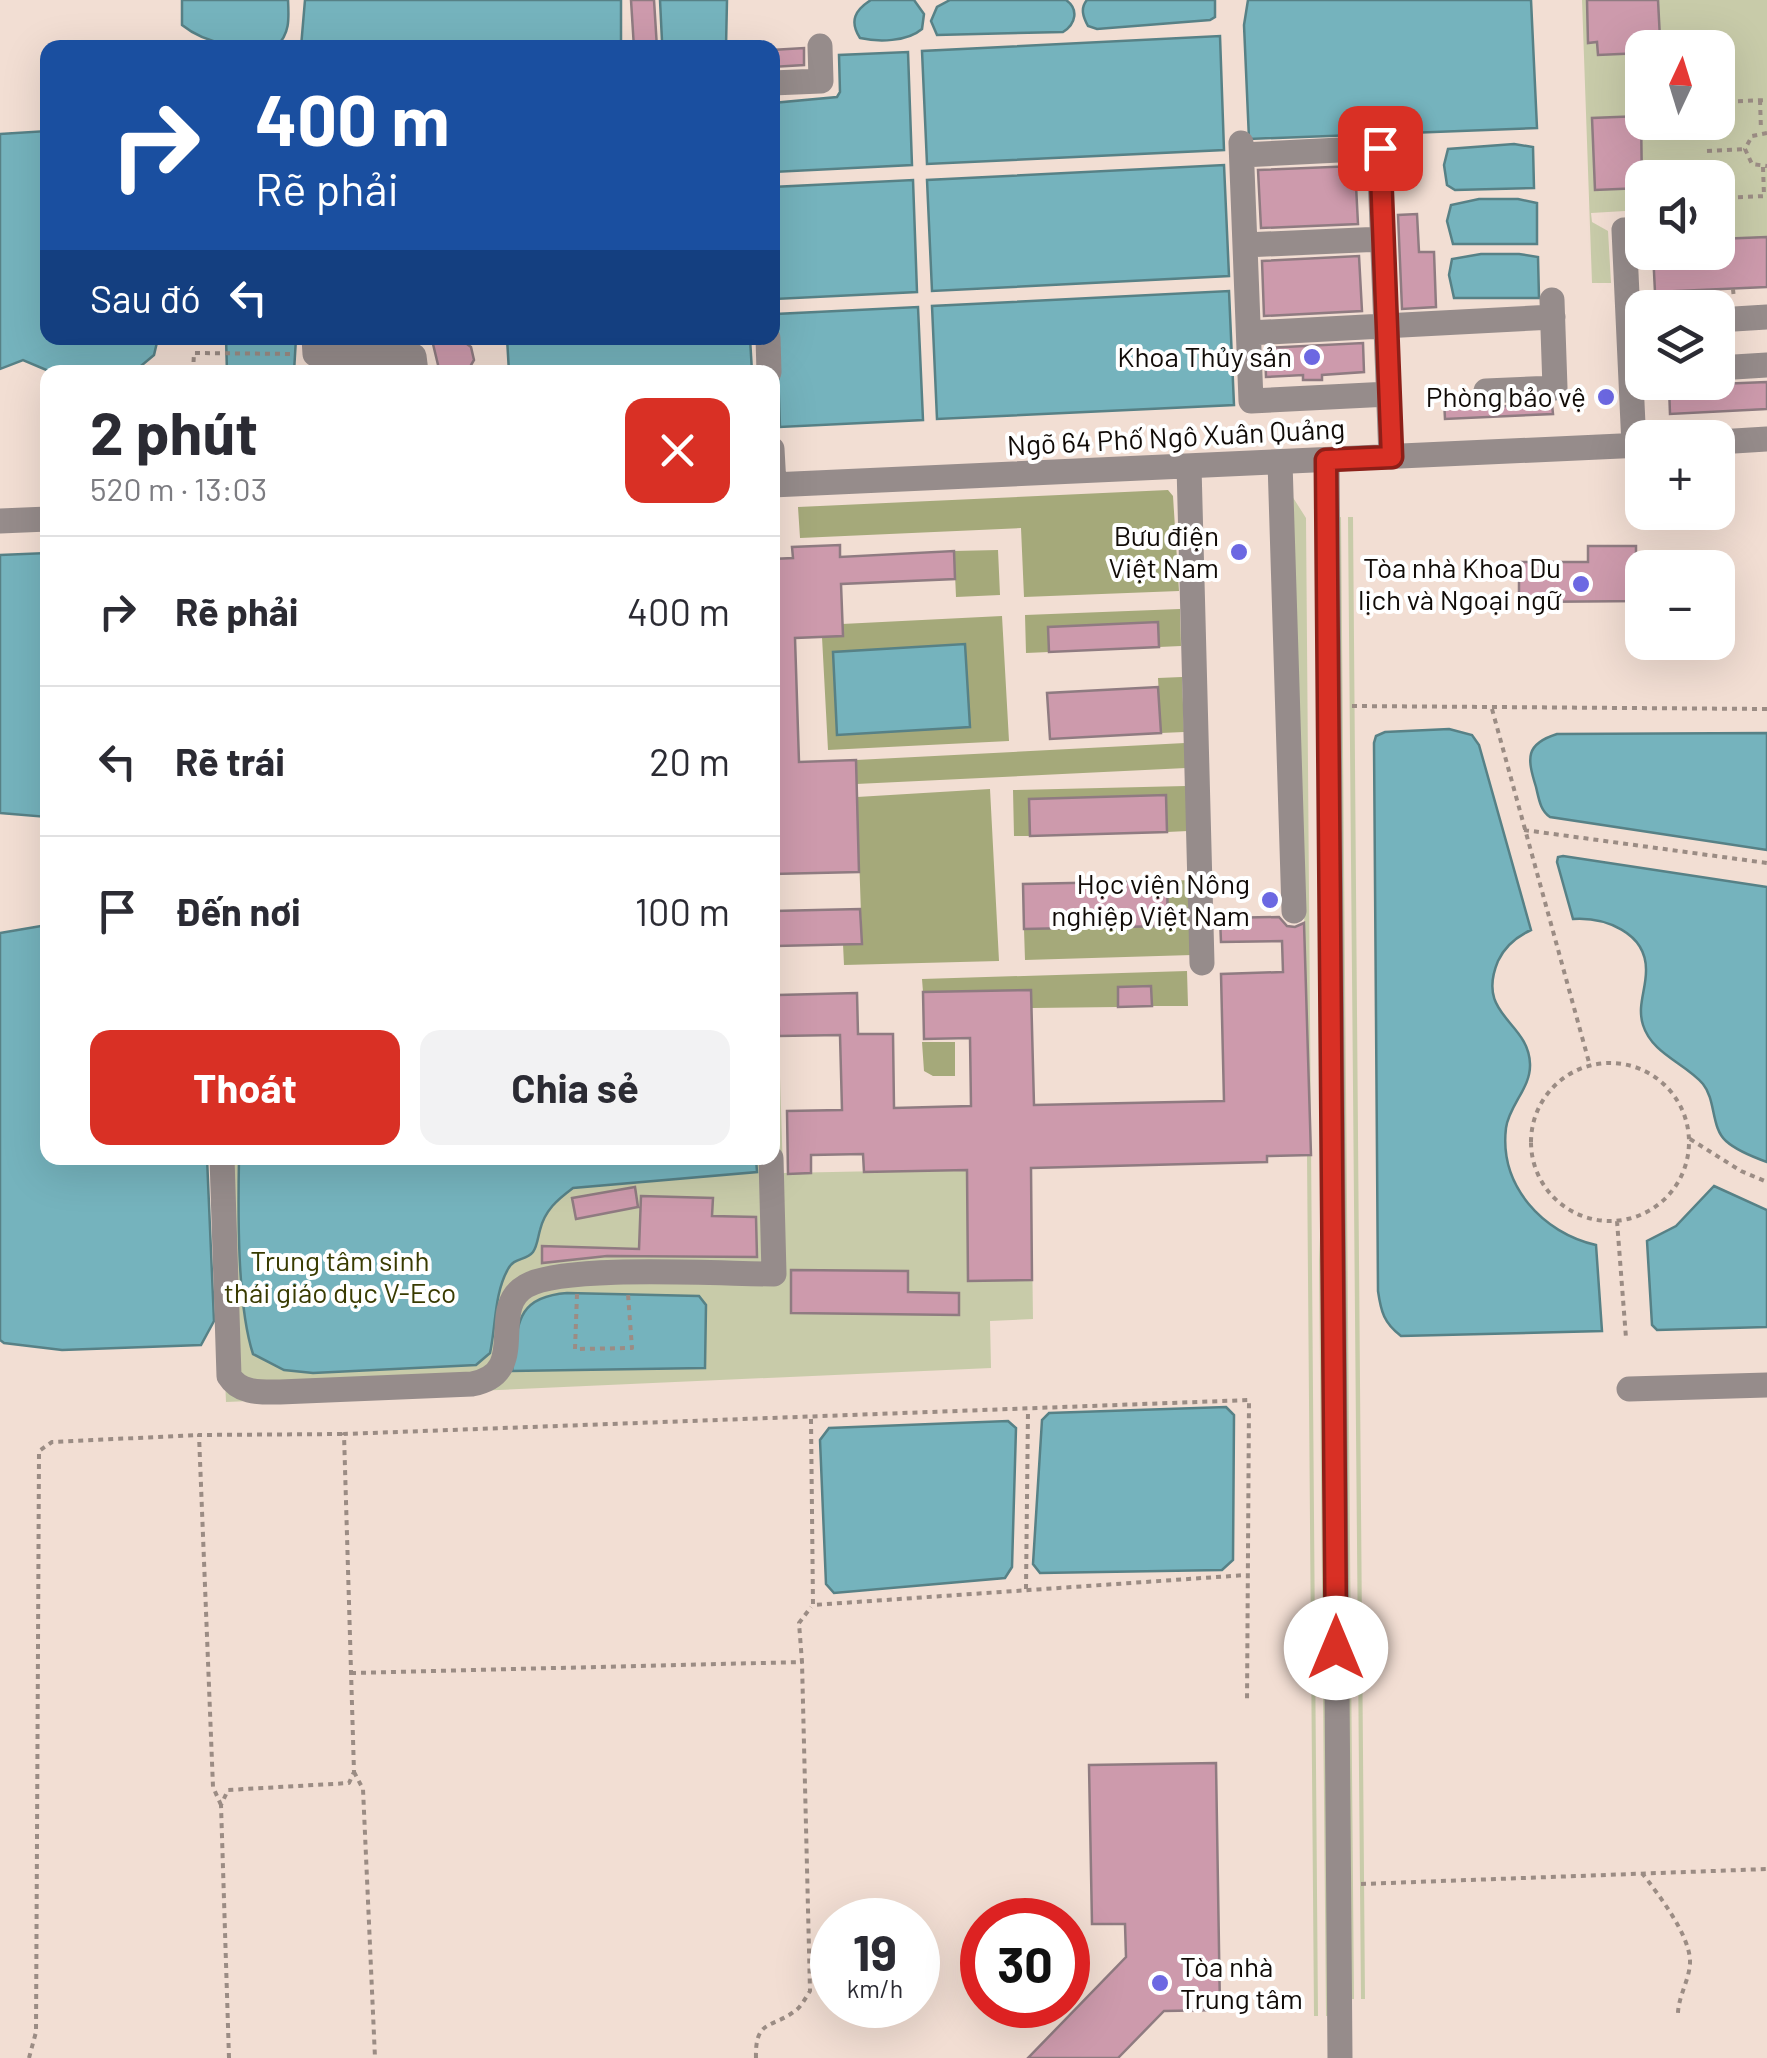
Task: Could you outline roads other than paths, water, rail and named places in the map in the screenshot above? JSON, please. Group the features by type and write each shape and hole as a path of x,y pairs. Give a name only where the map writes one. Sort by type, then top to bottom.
{"street":[{"path":"780,83 822,81 820,46"},
{"path":"1389,394 1251,401 1242,149 1380,148 1392,457"},
{"path":"1245,246 1383,239"},
{"path":"1249,333 1386,326 1552,309 1556,388 1486,391"},
{"path":"1735,319 1767,317"},
{"path":"306,346 315,354 414,356 415,365"},
{"path":"1735,367 1767,365"},
{"path":"1735,441 1767,440"},
{"name":"Ngõ 64 Phố Ngô Xuân Quảng","path":"780,485 1625,447"},
{"path":"1326,460 1340,2058"},
{"path":"1280,462 1294,910"},
{"path":"1189,466 1202,963"},
{"path":"0,521 40,519"},
{"path":"222,1165 230,1376 235,1385 248,1391 280,1392 472,1384 489,1380 501,1369 514,1298 522,1289 544,1279 600,1274 774,1274 771,1165"},
{"path":"1630,1389 1767,1385"}],"water":[{"path":"182,0 288,0 288,20 282,40 211,40 182,25"},
{"path":"305,0 621,0 621,40 302,40"},
{"path":"660,0 727,0 726,40 662,40"},
{"path":"871,0 914,0 924,14 922,29 892,40 860,38 855,16"},
{"path":"950,0 1066,0 1074,16 1063,32 937,35 931,21 937,7"},
{"path":"1087,0 1215,0 1215,17 1097,29 1088,26 1085,19 1083,9"},
{"path":"1248,0 1531,0 1537,128 1249,139 1244,25"},
{"path":"1220,36 1224,150 927,164 922,51"},
{"path":"908,52 912,165 780,172 780,102 837,97 839,55"},
{"path":"40,131 40,345 156,345 154,355 142,365 40,367 23,360 0,369 0,134"},
{"path":"1514,144 1533,147 1534,188 1455,190 1447,185 1444,165 1448,149"},
{"path":"1224,165 1229,276 932,291 927,180"},
{"path":"913,180 917,292 780,299 780,187"},
{"path":"1479,199 1537,203 1537,244 1453,244 1447,221 1451,205"},
{"path":"1481,254 1538,257 1539,298 1454,298 1449,275 1452,259"},
{"path":"1229,291 1234,405 937,419 932,306"},
{"path":"918,307 923,420 780,427 780,314"},
{"path":"226,345 296,345 294,365 227,365"},
{"path":"507,345 750,345 752,365 509,365"},
{"path":"40,553 40,816 0,813 0,555"},
{"path":"965,644 970,727 837,735 833,652"},
{"path":"1449,729 1472,735 1479,745 1531,930 1504,951 1493,979 1498,1006 1521,1038 1530,1064 1527,1081 1506,1128 1510,1169 1528,1204 1542,1218 1577,1239 1596,1245 1602,1331 1401,1336 1387,1322 1380,1305 1374,743 1376,736 1385,732"},
{"path":"1767,733 1767,850 1550,817 1540,804 1531,768 1534,748 1557,734"},
{"path":"1563,856 1767,887 1767,1162 1726,1141 1703,1084 1647,1035 1641,1018 1646,971 1639,946 1610,924 1573,919 1557,862"},
{"path":"40,926 40,1165 207,1165 214,1321 201,1345 62,1350 0,1340 0,933"},
{"path":"239,1165 756,1165 757,1172 573,1188 548,1211 533,1252 508,1269 498,1299 490,1353 476,1365 313,1373 284,1370 253,1354 241,1284"},
{"path":"1714,1186 1767,1210 1767,1327 1657,1330 1652,1325 1647,1241 1676,1226"},
{"path":"550,1296 699,1296 706,1305 705,1368 512,1371 518,1328 528,1308"},
{"path":"1226,1407 1234,1415 1233,1560 1222,1570 1040,1573 1033,1564 1042,1420 1049,1413"},
{"path":"1008,1421 1016,1428 1012,1567 1005,1578 834,1593 826,1584 820,1440 829,1428"}],"place":[{"name":"Khoa Thủy sản","path":"1312,357"},
{"name":"Phòng bảo vệ","path":"1606,397"},
{"name":"Bưu điện Việt Nam","path":"1239,552"},
{"name":"Tòa nhà Khoa Du lịch và Ngoại ngữ","path":"1581,584"},
{"name":"Học viện Nông nghiệp Việt Nam","path":"1270,900"},
{"name":"Tòa nhà Trung tâm","path":"1160,1983"}],"park label":[{"name":"Trung tâm sinh thái giáo dục V-Eco","path":"340,1277"}]}
